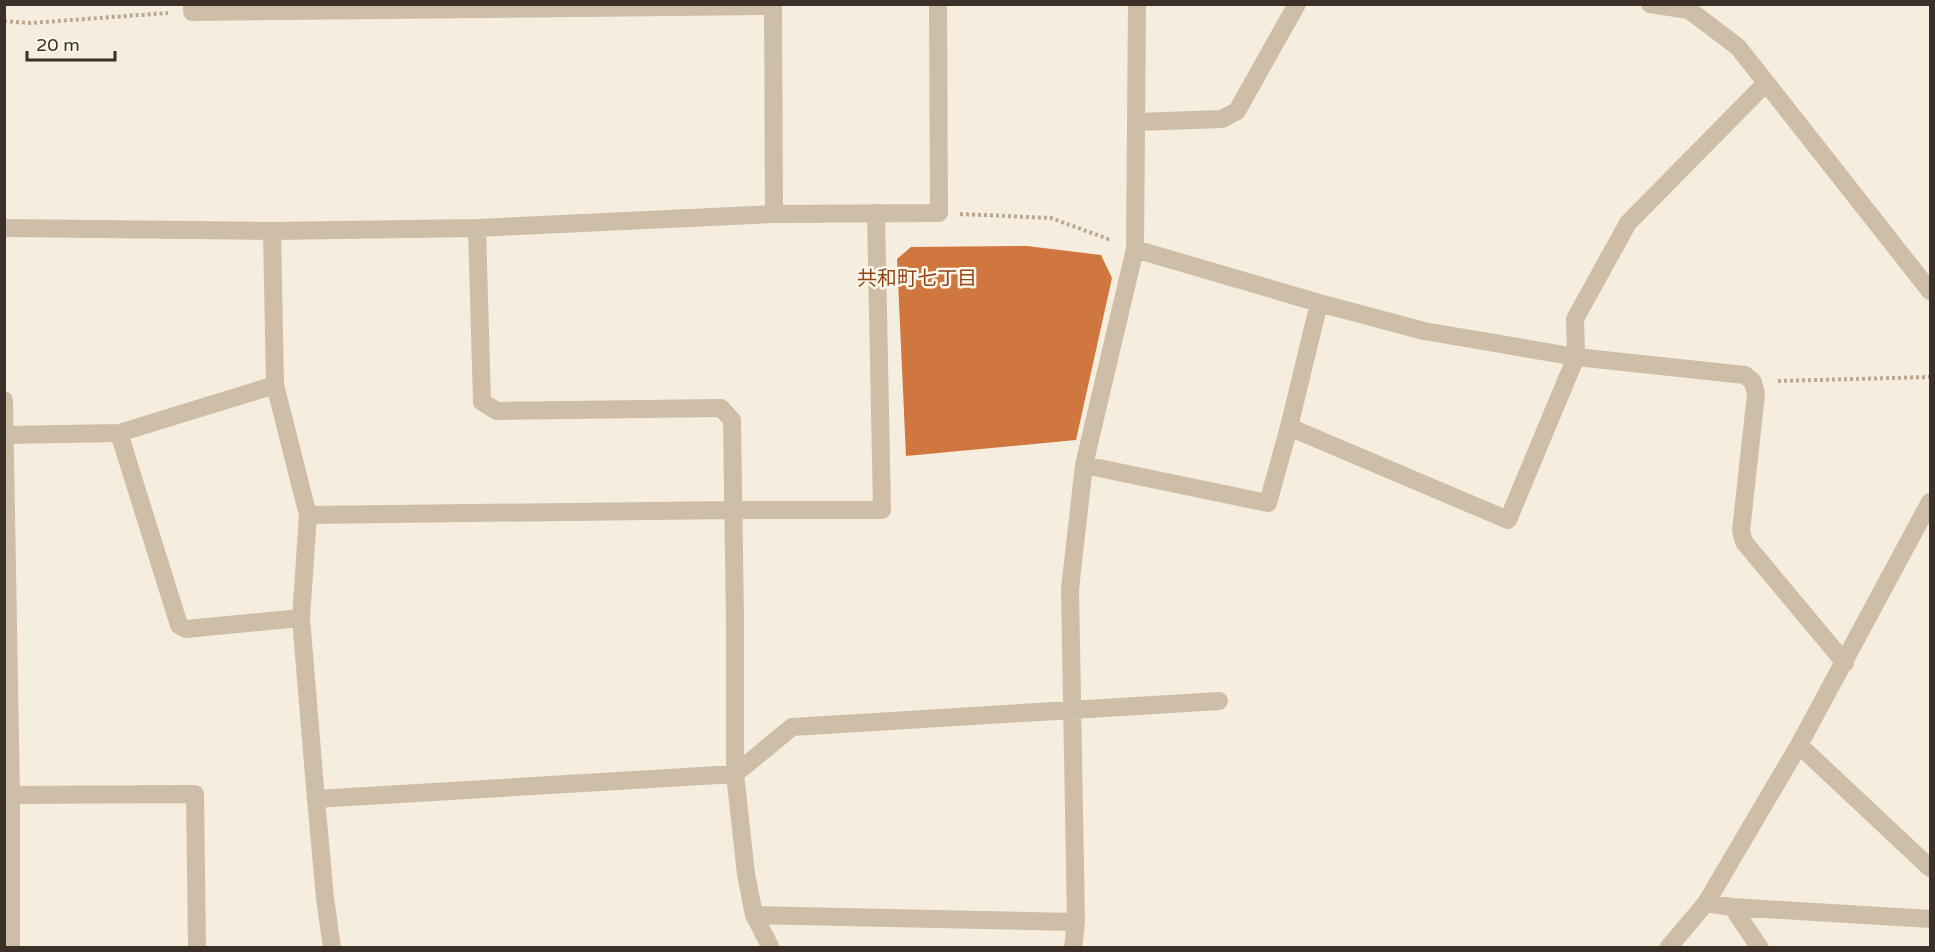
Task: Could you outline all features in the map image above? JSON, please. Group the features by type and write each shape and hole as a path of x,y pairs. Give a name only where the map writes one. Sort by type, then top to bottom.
{"street":[{"path":"4,228 272,231 477,228 774,214 939,213 938,4"},
{"path":"1074,948 1076,922 1070,589 1084,465 1135,249 1137,4"},
{"path":"1136,122 1222,119 1237,111 1297,4"},
{"path":"1650,4 1691,7 1738,47 1930,291"},
{"path":"192,8 773,5 774,214"},
{"path":"1289,427 1508,520 1576,357 1575,319 1628,223 1766,83"},
{"path":"308,515 882,510 876,213"},
{"path":"477,228 482,402 497,411 721,408 732,420 735,774 746,874 754,915 771,948"},
{"path":"272,231 275,385 308,515 301,618 325,898 332,948"},
{"path":"1135,249 1424,331 1576,357 1745,375 1753,381 1756,394 1741,531 1744,542 1845,663"},
{"path":"1084,465 1268,503 1319,303"},
{"path":"5,435 119,434 275,385"},
{"path":"4,400 11,948"},
{"path":"119,434 179,625 186,629 301,618"},
{"path":"1668,948 1706,903 1799,746 1930,502"},
{"path":"316,799 735,774 792,727 1219,701"},
{"path":"1799,746 1930,868"},
{"path":"8,795 195,794 197,948"},
{"path":"1706,903 1732,907 1930,919"},
{"path":"1732,907 1760,948"},
{"path":"754,915 1076,922"}],"path":[{"path":"4,21 30,23 192,8"},
{"path":"939,213 1051,218 1135,249"},
{"path":"1753,381 1930,377"}],"building":[{"path":"1027,246 1101,255 1112,278 1076,440 906,456 897,259 911,247"}],"district":[{"name":"共和町七丁目","path":"917,278"}]}
